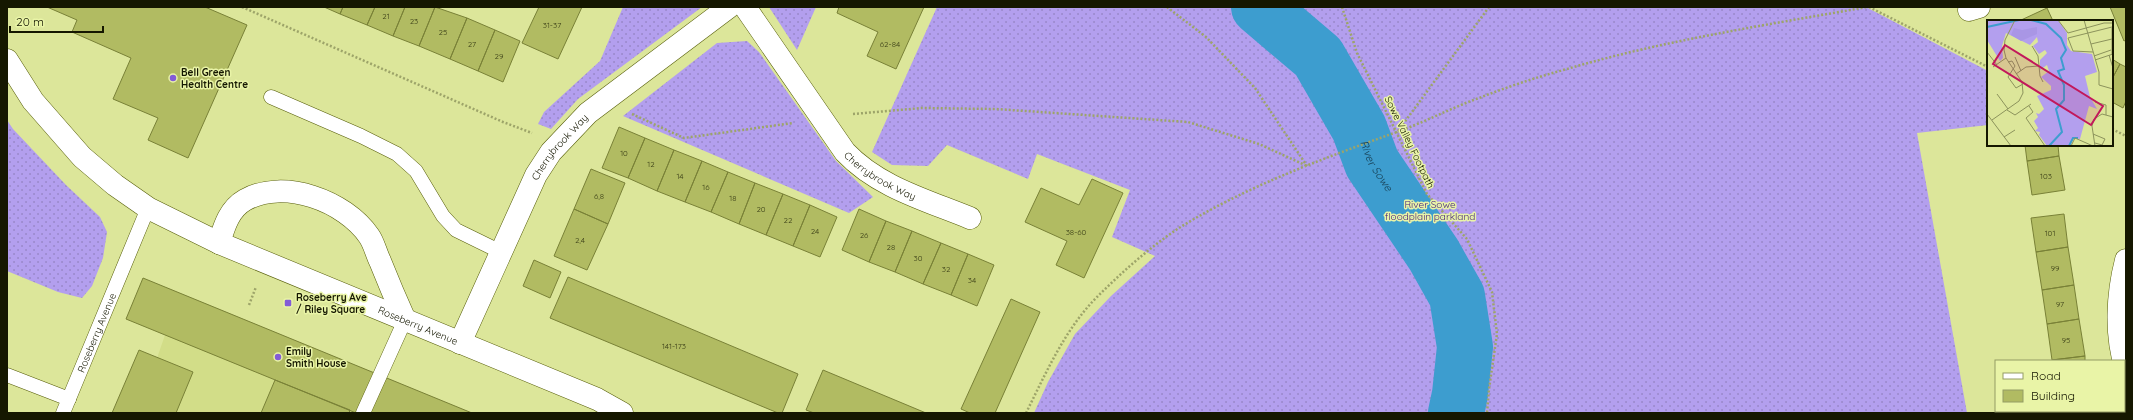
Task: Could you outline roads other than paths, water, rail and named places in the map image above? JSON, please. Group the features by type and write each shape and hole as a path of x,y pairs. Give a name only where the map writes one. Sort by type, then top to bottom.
{"street":[{"name":"Cherrybrook Way","path":"460,343 536,175 559,143 588,114 729,7"},
{"name":"Cherrybrook Way","path":"745,7 845,152 866,172 882,182 970,218"},
{"name":"Roseberry Avenue","path":"7,60 33,101 82,157 148,208 219,243 597,399 622,413"},
{"path":"219,243 228,216 244,200 270,191 294,192 327,203 356,220 370,237 405,320"},
{"path":"2124,360 2119,330 2119,296 2126,260"}],"lane":[{"path":"271,97 361,136 397,154 416,171 443,216 456,230 501,252"},
{"name":"Roseberry Avenue","path":"64,413 148,208"},
{"path":"363,413 405,320"},
{"path":"7,374 69,399"}],"waterway":[{"name":"River Sowe","path":"1259,7 1318,57 1359,128 1372,163 1434,255 1457,296 1465,347 1460,394 1456,413"}],"place":[{"name":"Bell Green Health Centre","path":"173,78"},
{"name":"Roseberry Ave / Riley Square","path":"288,303"},
{"name":"Emily Smith House","path":"278,357"}],"park label":[{"name":"River Sowe floodplain parkland","path":"1430,210"}]}
